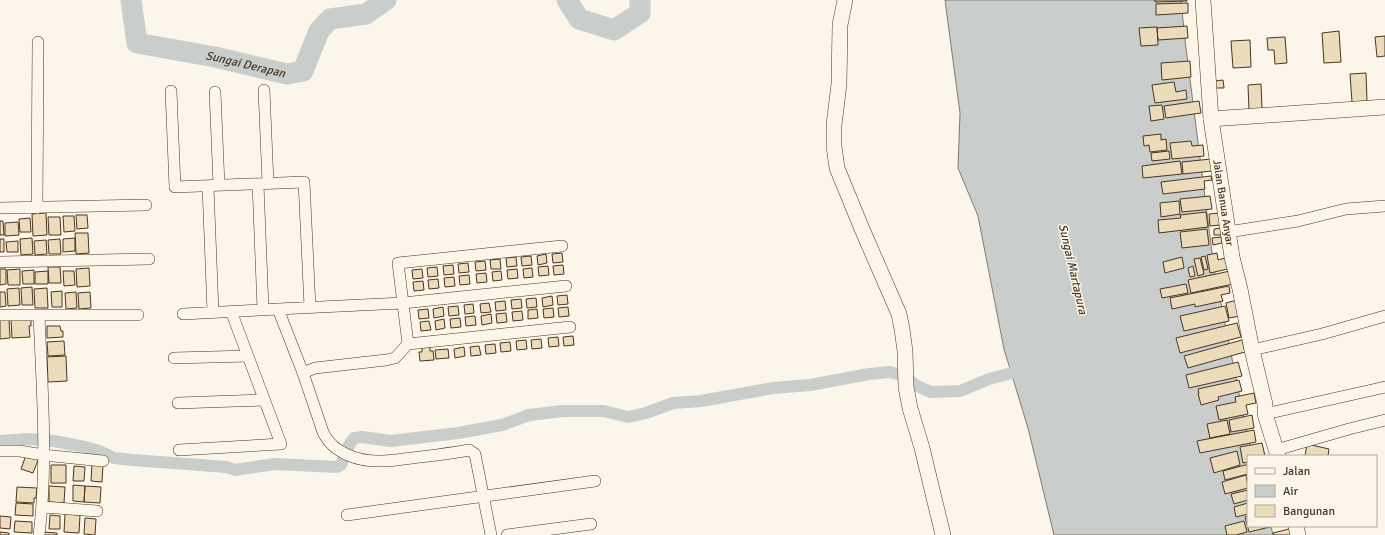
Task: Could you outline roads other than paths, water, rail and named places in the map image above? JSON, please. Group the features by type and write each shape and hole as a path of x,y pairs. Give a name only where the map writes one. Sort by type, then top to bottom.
{"street":[{"path":"845,0 840,25 839,84 834,125 835,159 837,168 899,314 905,351 906,387 910,408 924,454 943,535"},
{"name":"Jalan Banua Anyar","path":"1203,0 1211,119 1228,232 1252,350 1265,404 1265,414 1277,453"},
{"path":"37,208 38,42"},
{"path":"263,309 264,90"},
{"path":"171,91 175,187 304,182 310,307"},
{"path":"213,312 215,92"},
{"path":"1211,119 1385,107"},
{"path":"0,208 146,206"},
{"path":"1228,232 1298,221 1346,209 1385,206"},
{"path":"408,344 398,263 562,246"},
{"path":"0,262 149,259"},
{"path":"183,314 403,303 566,286"},
{"path":"278,309 304,373 326,439 330,444 341,452 353,457 363,460 383,462 469,450 475,454 490,535"},
{"path":"179,450 281,444 231,311"},
{"path":"0,315 138,315"},
{"path":"39,315 44,425 42,507 39,535"},
{"path":"1252,350 1322,334 1384,316"},
{"path":"304,373 314,368 395,358 408,344 570,328"},
{"path":"174,358 248,356"},
{"path":"1265,414 1385,388"},
{"path":"178,403 264,400"},
{"path":"1277,453 1349,429 1385,420"},
{"path":"0,451 43,450 103,461"},
{"path":"347,515 595,481"},
{"path":"42,507 96,511"},
{"path":"507,535 591,524"}],"water":[{"name":"Sungai Martapura","path":"945,0 1181,0 1214,268 1245,424 1253,455 1247,455 1247,527 1271,527 1273,535 1054,535 1028,428 1004,349 978,216 958,168 960,113"}],"waterway":[{"name":"Sungai Derapan","path":"131,0 137,43 215,57 287,74 303,71 319,31 330,19 366,14 386,0"},
{"name":"Sungai Derapan","path":"567,0 579,19 614,30 640,13 640,0"},
{"path":"0,441 29,439 54,441 85,447 99,451 114,458 227,467 235,470 275,464 337,467 341,465 349,445 354,438 362,437 391,441 458,433 502,425 529,415 563,411 604,411 628,417 646,413 673,403 701,401 773,388 810,385 869,374 890,372 904,376 917,386 931,392 960,391 989,379 1027,369"}]}
